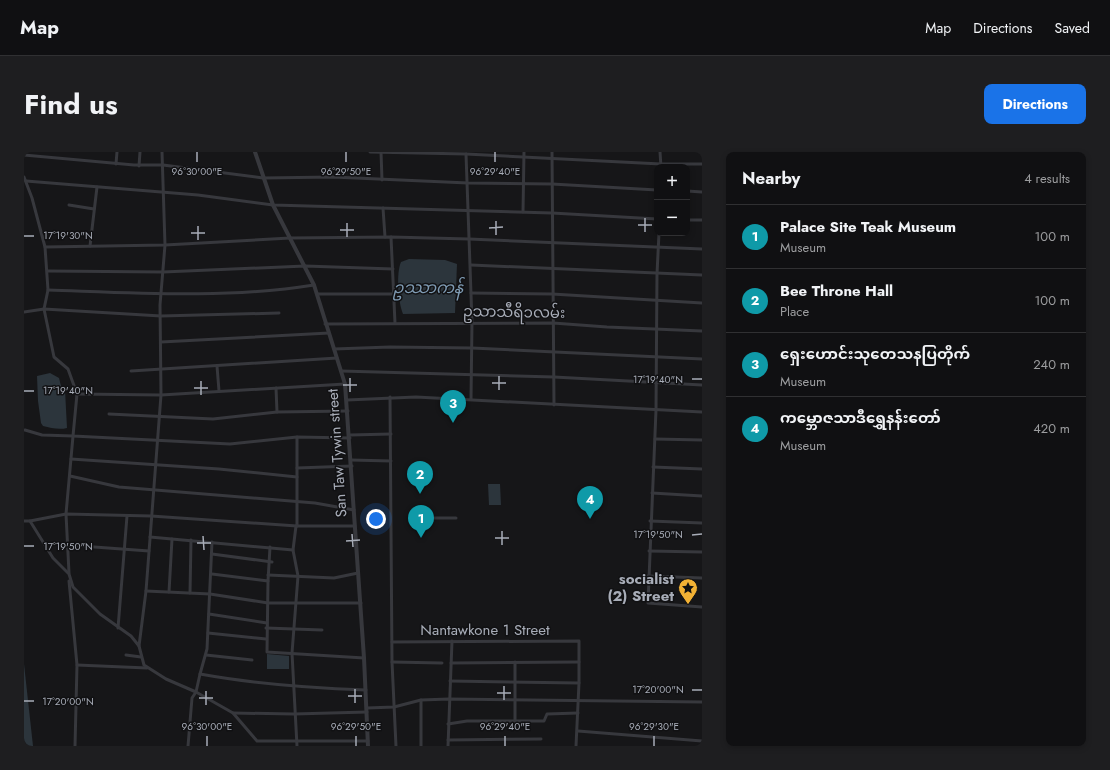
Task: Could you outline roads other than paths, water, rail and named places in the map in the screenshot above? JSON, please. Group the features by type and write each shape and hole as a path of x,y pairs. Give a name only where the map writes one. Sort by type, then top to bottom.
{"street":[{"path":"116,164 117,152"},
{"path":"139,166 140,152"},
{"path":"162,152 165,245 161,294 160,395 146,590 139,646 142,663 166,679 196,692 232,713 257,741 257,746"},
{"name":"San Taw Tywin street","path":"254,152 273,205 314,285 345,384 361,603 368,744"},
{"path":"370,152 466,153 654,165"},
{"path":"381,152 382,180"},
{"path":"524,152 524,212"},
{"path":"552,152 554,405"},
{"path":"660,152 661,164"},
{"path":"466,153 472,322 471,399"},
{"path":"24,155 139,166 163,165 263,178 333,178 468,183 552,184 654,190"},
{"path":"690,165 702,164"},
{"path":"24,177 32,198 45,247 48,271 48,290 44,309 54,357 68,368 77,394 66,514 68,574 77,665 75,746"},
{"path":"26,181 163,192 273,205 552,213 654,219"},
{"path":"90,246 97,187"},
{"path":"690,191 702,192"},
{"path":"69,206 94,209"},
{"path":"383,208 385,237"},
{"path":"690,220 702,220"},
{"path":"659,236 656,274 656,410 650,521 648,603 702,606"},
{"path":"45,247 165,245 290,238 391,237 552,242 702,249"},
{"path":"391,237 395,323"},
{"path":"470,265 702,275"},
{"path":"48,271 163,272 305,266 393,269"},
{"path":"48,290 161,294 273,291 314,285"},
{"path":"471,293 552,294 702,303"},
{"path":"317,294 393,294"},
{"path":"24,312 44,309 161,316 279,313"},
{"name":"ဥသာသီရိ၁လမ်း","path":"326,324 553,322 607,327 702,331"},
{"path":"161,342 329,333"},
{"path":"334,349 390,347 472,348 702,359"},
{"path":"132,371 337,358"},
{"path":"217,366 219,391"},
{"path":"341,371 554,377 656,384 702,385"},
{"path":"77,394 160,395 345,384"},
{"path":"276,388 277,412"},
{"path":"390,397 392,662 396,746"},
{"path":"347,400 390,397 471,399 554,405 702,412"},
{"path":"109,414 212,419 277,412 348,411"},
{"path":"25,430 42,435 230,444 297,437 391,434"},
{"path":"297,437 298,502 297,526 293,550 298,576 292,653 294,714 297,746"},
{"path":"655,439 702,440"},
{"path":"71,459 154,466 219,469 297,477"},
{"path":"351,460 391,461"},
{"path":"297,468 352,466"},
{"path":"653,467 702,469"},
{"path":"70,476 119,488 315,503 354,510"},
{"path":"652,493 702,496"},
{"path":"24,521 66,514 151,516 297,526 355,526"},
{"path":"118,628 127,516"},
{"path":"422,518 456,518"},
{"path":"30,521 53,558 68,574 74,588 100,614 131,636 139,646"},
{"path":"650,521 702,524"},
{"path":"150,537 293,550"},
{"path":"169,592 172,539"},
{"path":"190,593 191,540"},
{"path":"188,746 192,698 196,692 206,655 212,574 212,542"},
{"path":"67,545 149,551"},
{"path":"270,547 271,562 268,574 266,628 267,652 364,658"},
{"path":"649,551 702,552"},
{"path":"212,554 271,562"},
{"path":"268,574 334,578 358,573"},
{"path":"212,574 268,581"},
{"path":"648,576 702,578"},
{"path":"146,590 210,594 268,603 361,603"},
{"path":"209,614 267,623"},
{"path":"266,628 322,630"},
{"path":"208,633 266,639"},
{"path":"448,746 452,641"},
{"name":"Nantawkone 1 Street","path":"392,642 579,641 580,662"},
{"path":"126,655 141,656"},
{"path":"206,655 252,660"},
{"path":"392,662 442,663"},
{"path":"514,662 515,721"},
{"path":"451,663 580,662 578,732 576,746"},
{"path":"77,665 149,668"},
{"path":"200,674 240,681 294,687 366,690"},
{"path":"450,681 579,683"},
{"path":"232,713 294,714 367,710 394,707 421,700 449,699 702,702"},
{"path":"421,700 421,746"},
{"path":"448,724 467,721 544,722 547,714 578,713"},
{"path":"578,732 702,741"},
{"path":"448,740 541,739"},
{"path":"257,741 323,741 368,744"},
{"path":"323,741 323,746"}],"water":[{"name":"ဥဿာကန်","path":"409,259 445,260 457,264 455,313 403,314 399,295 398,273 401,262"},
{"path":"50,373 59,378 62,390 65,390 67,428 52,428 43,426 41,423 37,376"},
{"path":"488,484 500,484 501,505 489,505"},
{"path":"267,654 289,656 289,669 267,669"},
{"path":"24,664 33,746 24,746"}],"place":[{"name":"ရှေးဟောင်းသုတေသနပြတိုက်","path":"453,423"},
{"name":"Bee Throne Hall","path":"420,494"},
{"name":"ကမ္ဘောဇသာဒီရွှေနန်းတော်","path":"590,519"},
{"name":"Palace Site Teak Museum","path":"421,538"},
{"name":"socialist (2) Street","path":"688,605"}]}
